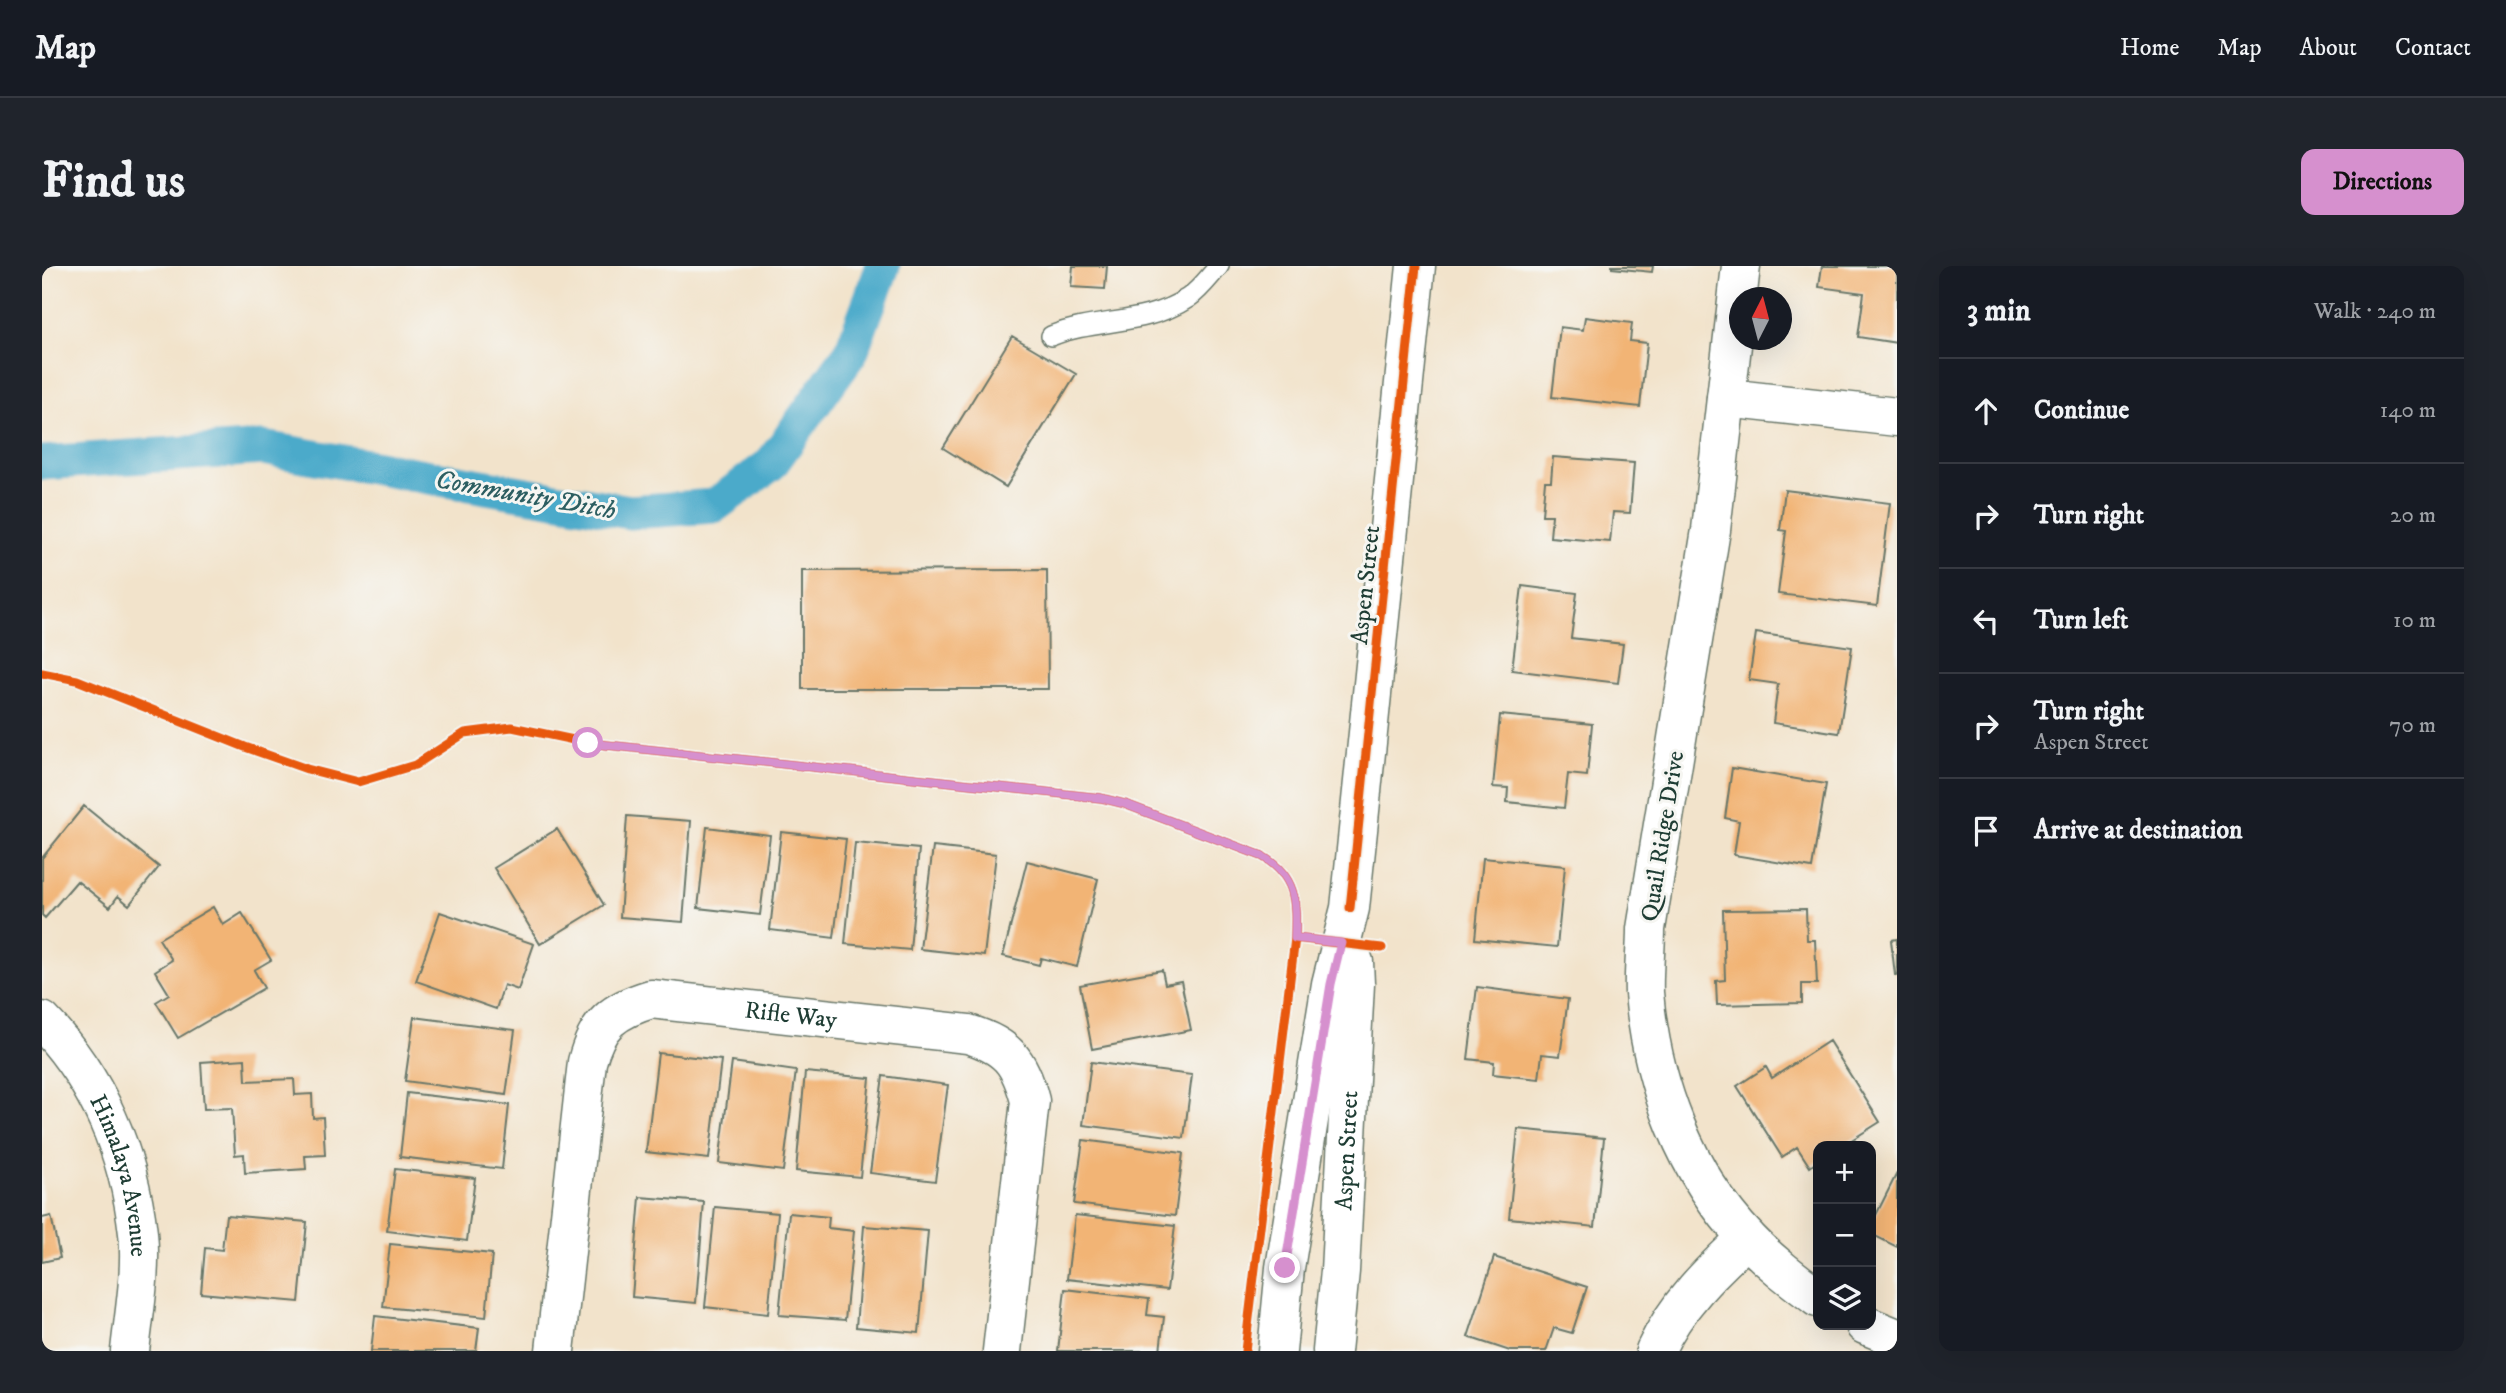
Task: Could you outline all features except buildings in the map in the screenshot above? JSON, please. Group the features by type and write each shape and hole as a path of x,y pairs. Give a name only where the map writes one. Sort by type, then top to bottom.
{"street":[{"name":"Aspen Street","path":"1277,1351 1285,1268 1331,984 1350,908 1416,266"},
{"name":"Quail Ridge Drive","path":"1741,266 1711,530 1646,929 1644,990 1650,1045 1664,1098 1685,1148 1713,1195 1747,1238 1813,1294"},
{"path":"1726,398 1897,417"},
{"name":"Aspen Street","path":"1332,1351 1340,1271 1355,984 1350,908"},
{"name":"Rifle Way","path":"555,1351 587,1062 593,1042 607,1020 626,1006 652,999 968,1034 992,1041 1011,1056 1024,1076 1030,1101 1002,1351"},
{"name":"Himalaya Avenue","path":"42,1021 60,1040 91,1084 114,1132 129,1177 138,1235 136,1295 130,1351"},
{"path":"1655,1351 1687,1298 1747,1238"},
{"path":"1876,1329 1897,1338"}],"lane":[{"path":"1051,337 1072,328 1139,319 1189,297 1219,266"}],"waterway":[{"name":"Community Ditch","path":"42,463 263,448 630,512 714,506 771,464 851,352 883,266"}],"cycle path":[{"path":"1350,908 1416,266"},
{"path":"42,673 77,680 245,747 307,769 358,782 415,765 465,733 512,727 588,743 1101,798 1125,804 1262,856 1274,864 1288,881 1294,901 1295,938 1245,1351"},
{"path":"1295,938 1382,948"}],"route":[{"path":"588,743 1101,798 1125,804 1262,856 1277,865 1290,882 1296,903 1295,938 1341,943 1331,984 1285,1268"}]}
